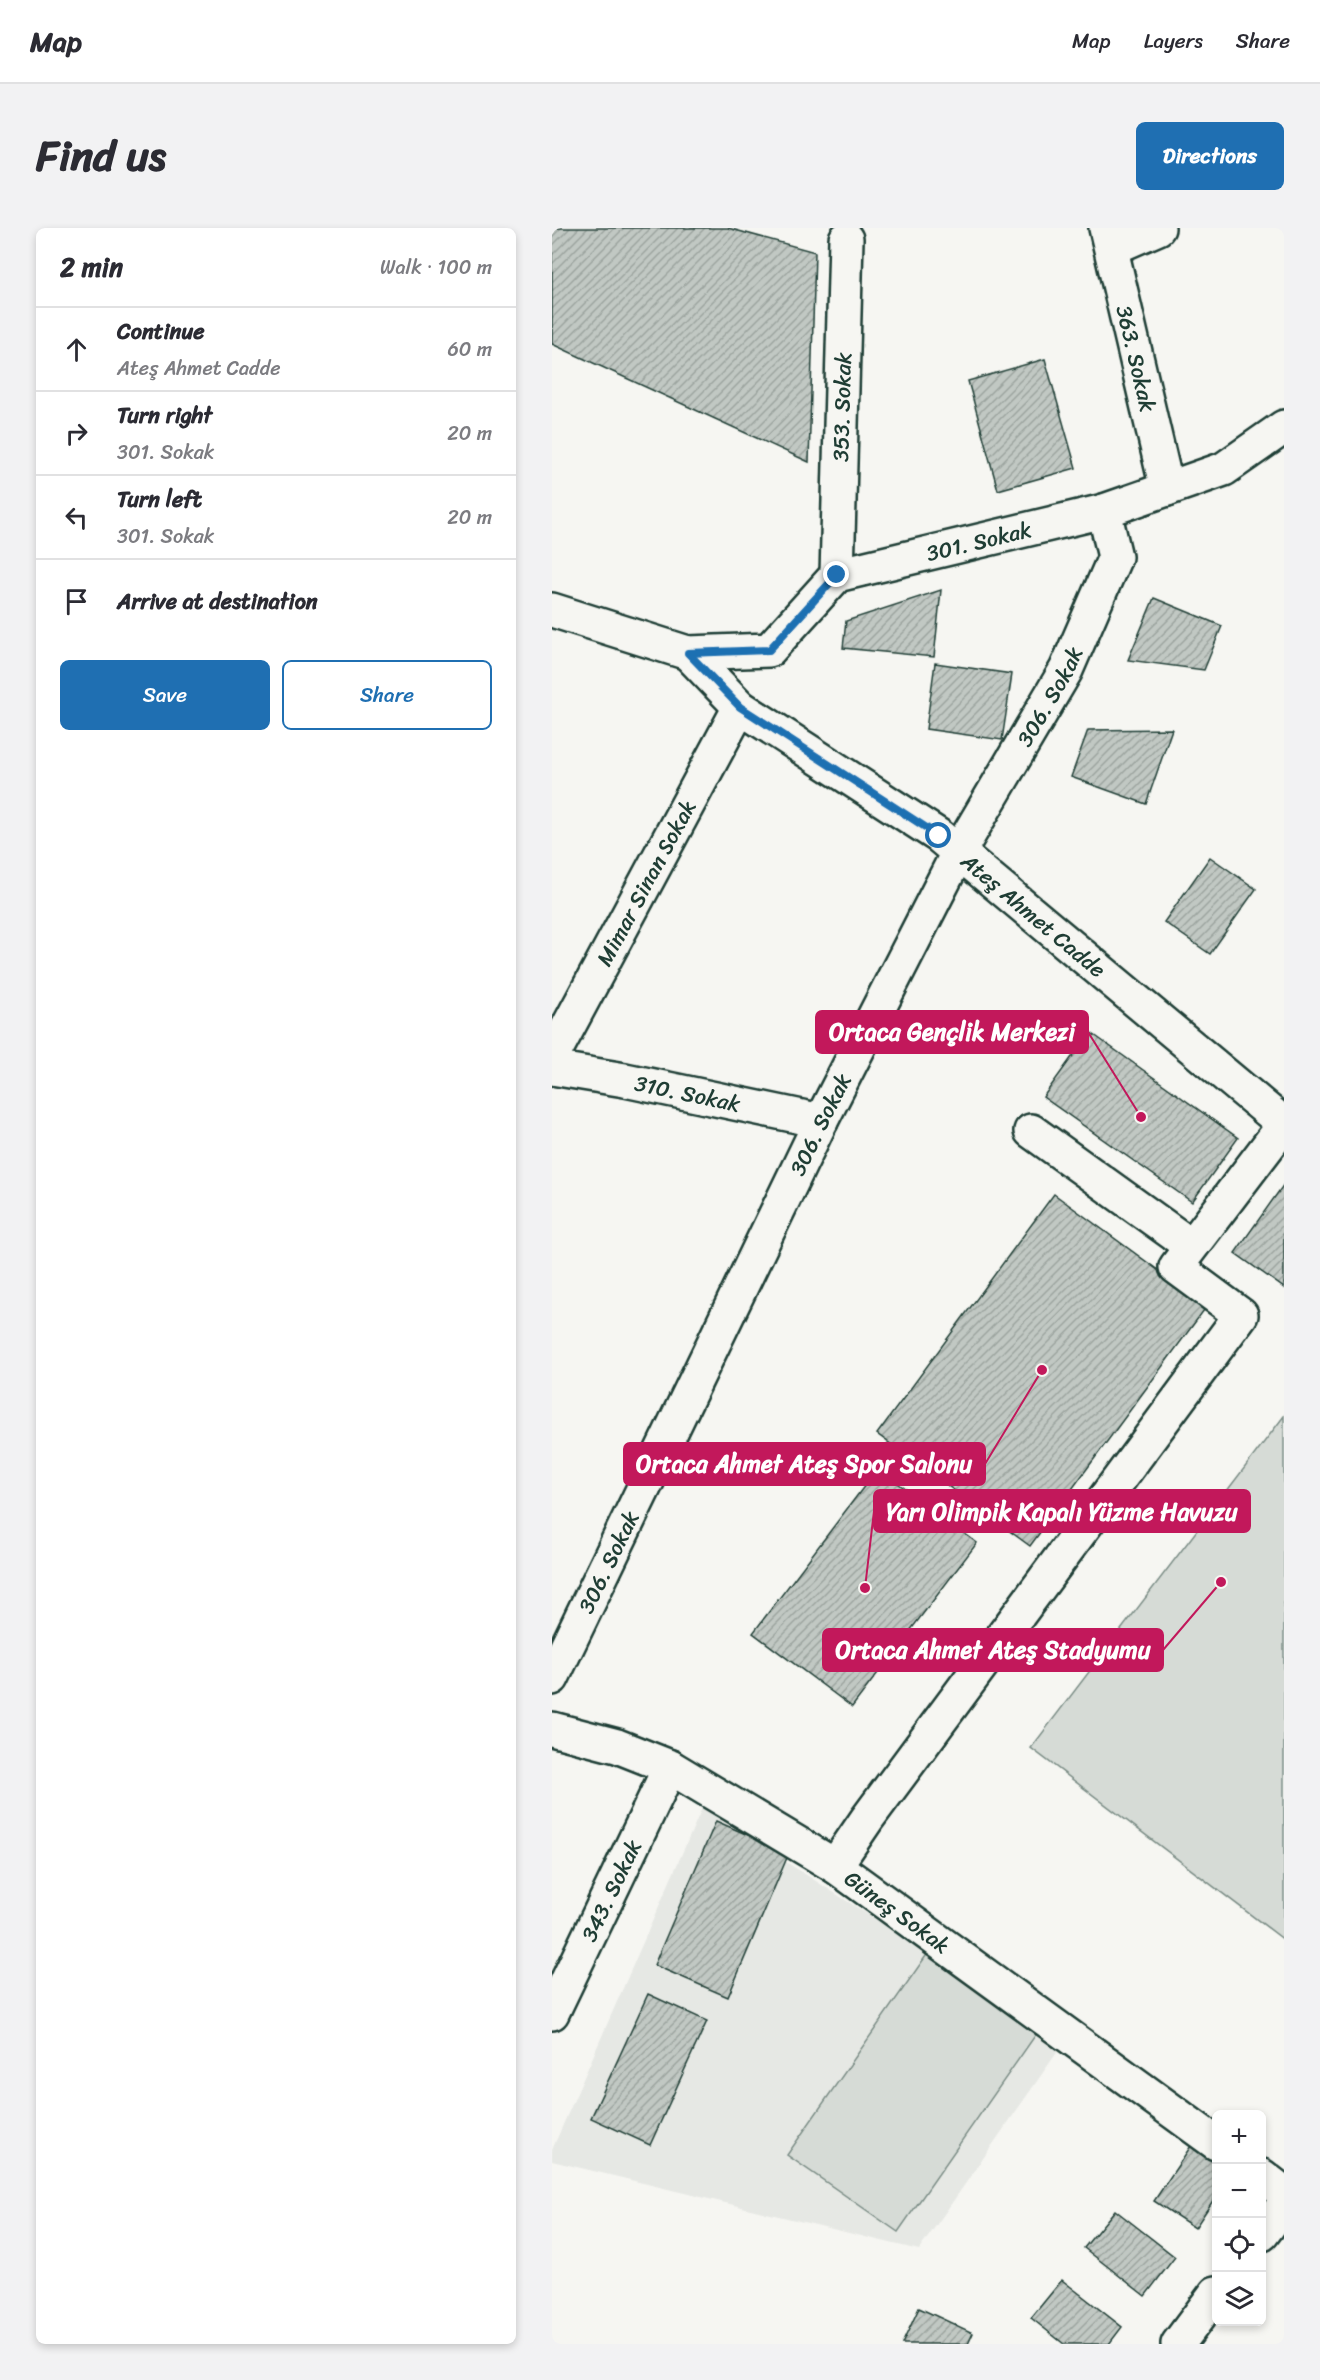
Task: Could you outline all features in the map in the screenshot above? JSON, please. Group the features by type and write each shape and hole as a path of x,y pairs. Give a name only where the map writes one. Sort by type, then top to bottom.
{"street":[{"path":"1109,238 1158,228"},
{"name":"363. Sokak","path":"1109,238 1167,489"},
{"name":"353. Sokak","path":"837,575 846,239"},
{"name":"301. Sokak","path":"837,575 1104,511 1224,469 1284,427"},
{"name":"306. Sokak","path":"552,1678 821,1122 958,854 1066,670 1115,557 1104,511"},
{"path":"688,653 769,650 837,575"},
{"name":"Ateş Ahmet Cadde","path":"552,610 688,653 740,707 939,836 1284,1125"},
{"name":"Mimar Sinan Sokak","path":"552,1057 740,707"},
{"name":"310. Sokak","path":"552,1068 625,1080 821,1122"},
{"path":"835,1866 867,1819 1241,1315 1176,1267 1284,1125"},
{"path":"1031,1131 1191,1246"},
{"name":"Güneş Sokak","path":"552,1729 617,1746 670,1767 835,1866 1212,2140"},
{"name":"343. Sokak","path":"552,2013 670,1767"},
{"path":"1266,2179 1284,2193"},
{"path":"1266,2229 1284,2205"},
{"path":"1178,2344 1212,2298"}],"shaded area":[{"path":"1284,1416 1284,1940 1031,1748"},
{"path":"702,1808 1065,2041 919,2250 552,2161 552,2150"},
{"path":"928,1953 1039,2030 898,2232 787,2155"}],"building":[{"path":"552,228 728,228 815,252 809,462 552,344"},
{"path":"1045,359 1076,468 998,490 968,381"},
{"path":"941,590 934,657 843,648 846,621"},
{"path":"1154,598 1222,626 1204,670 1128,660"},
{"path":"935,663 1012,674 1002,740 926,729"},
{"path":"1172,729 1146,804 1071,777 1088,730"},
{"path":"1210,857 1256,889 1210,954 1164,922"},
{"path":"1090,1032 1238,1138 1192,1202 1043,1097"},
{"path":"1284,1184 1284,1288 1235,1253"},
{"path":"1054,1194 1207,1306 1030,1546 877,1434"},
{"path":"878,1468 977,1543 852,1707 753,1633"},
{"path":"716,1821 789,1853 728,1997 654,1965"},
{"path":"648,1994 707,2021 650,2145 591,2118"},
{"path":"1197,2137 1212,2146 1212,2202 1195,2228 1154,2201"},
{"path":"1115,2210 1175,2257 1145,2296 1084,2248"},
{"path":"1062,2280 1122,2327 1109,2344 1064,2344 1031,2318"},
{"path":"919,2308 973,2333 968,2344 902,2344"}],"place":[{"name":"Ortaca Gençlik Merkezi","path":"1141,1117"},
{"name":"Ortaca Ahmet Ateş Spor Salonu","path":"1042,1370"},
{"name":"Ortaca Ahmet Ateş Stadyumu","path":"1221,1582"},
{"name":"Yarı Olimpik Kapalı Yüzme Havuzu","path":"865,1588"}],"route":[{"path":"837,575 769,650 688,653 740,707 939,836"}]}
